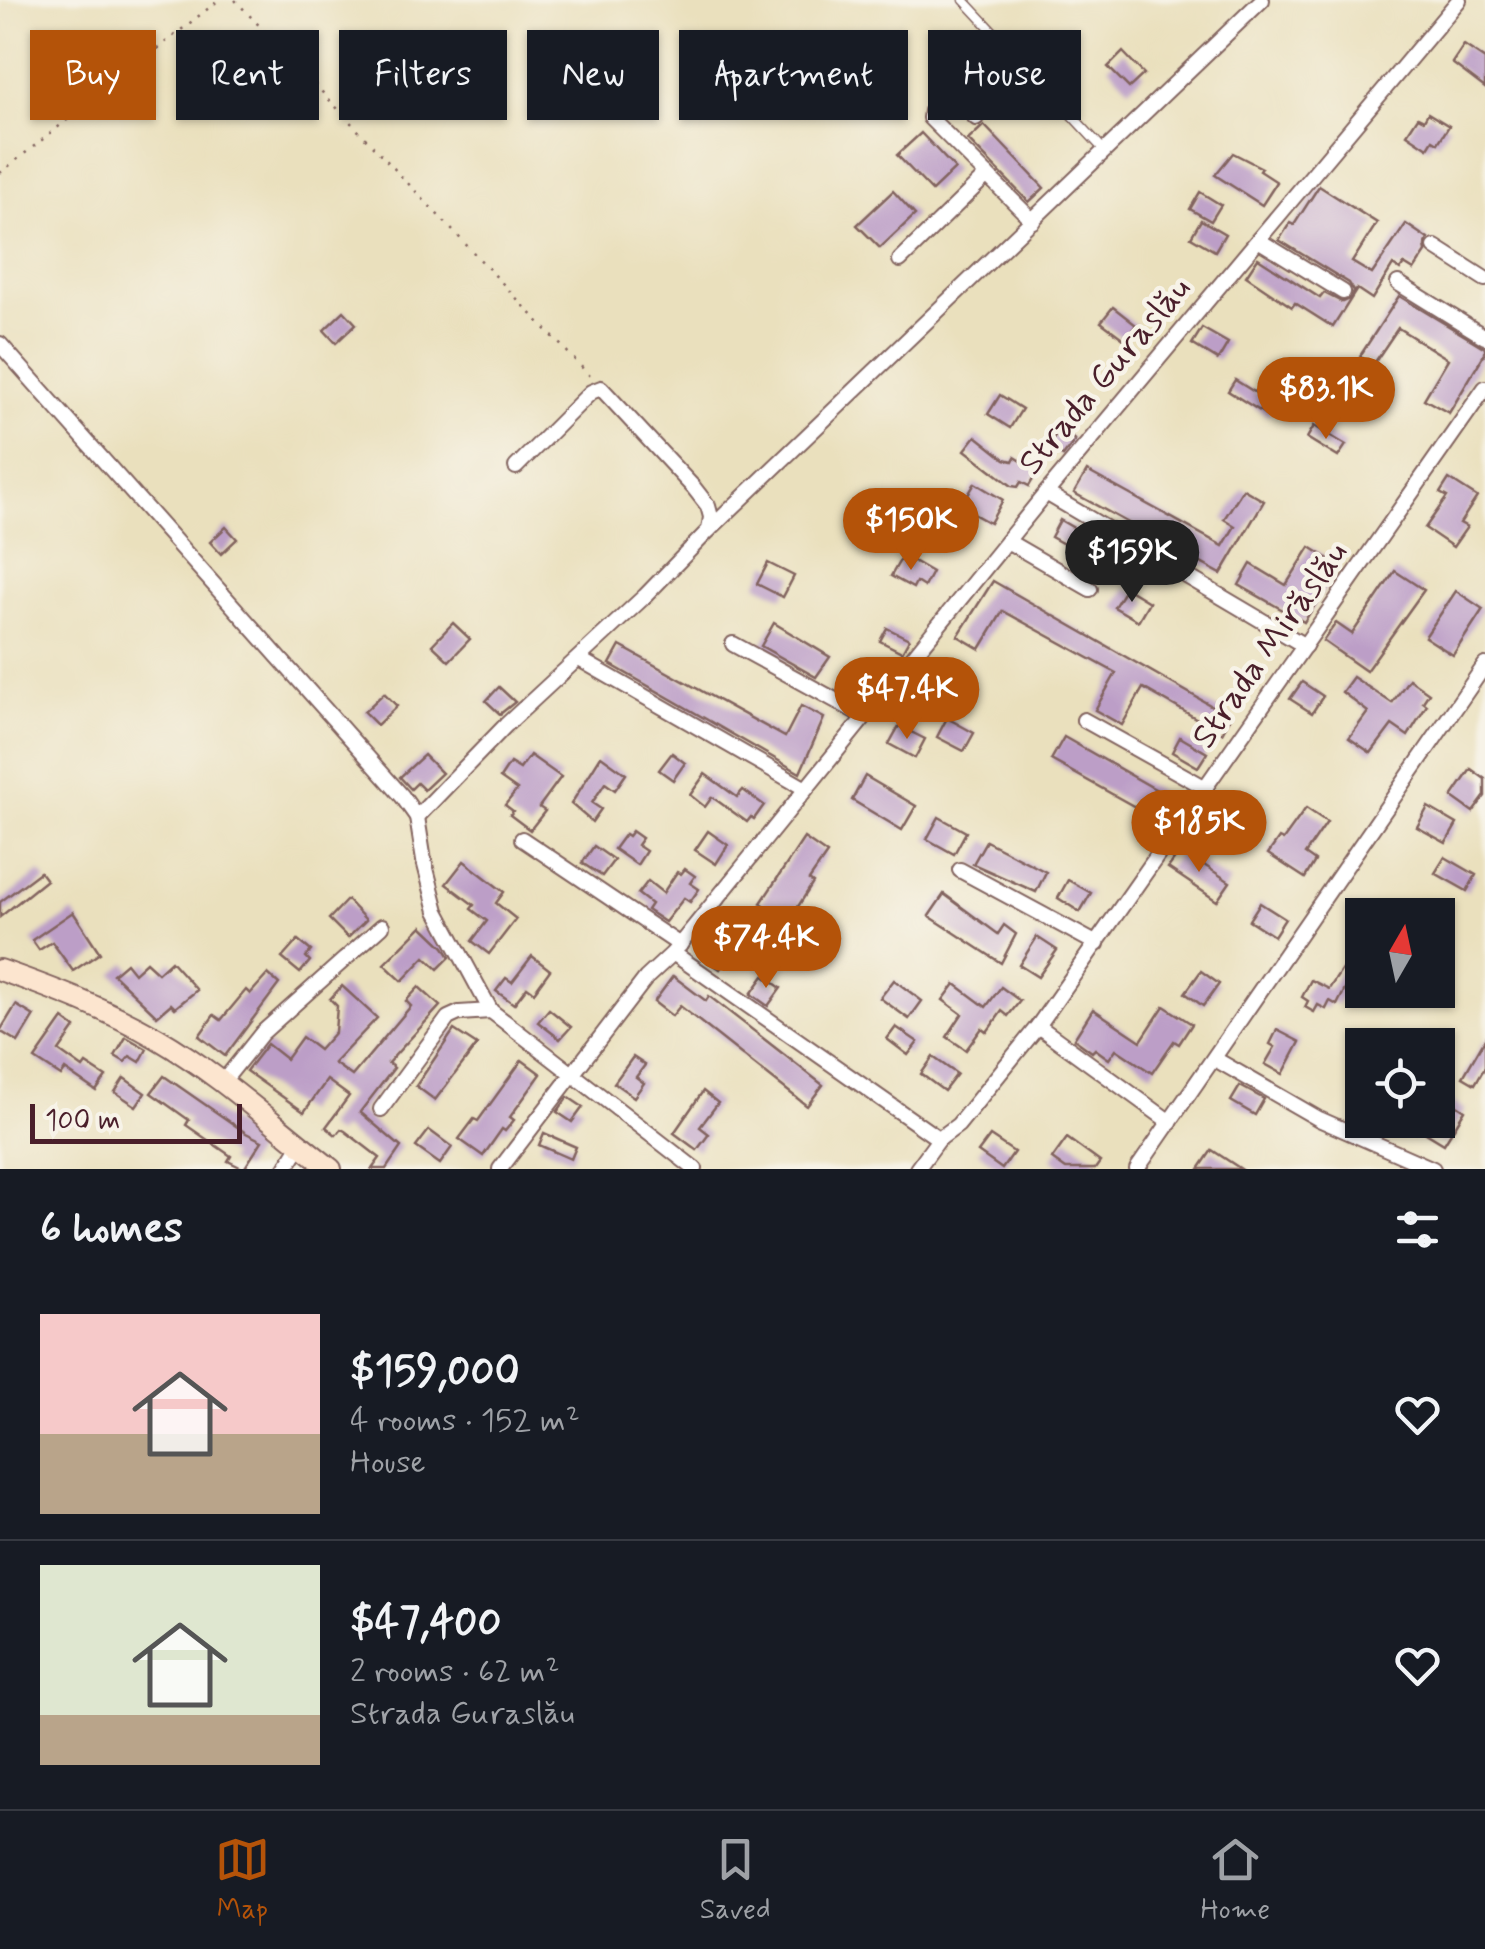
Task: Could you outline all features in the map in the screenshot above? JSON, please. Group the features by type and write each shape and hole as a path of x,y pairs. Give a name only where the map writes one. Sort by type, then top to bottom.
{"main road":[{"path":"0,970 67,994 159,1039 331,1169"}],"street":[{"path":"417,817 506,724 579,659 1262,0"},
{"name":"Strada Guraslău","path":"500,1169 646,978 677,949 1046,493 1459,0"},
{"path":"932,120 1033,220"},
{"path":"900,260 987,175"},
{"path":"1258,240 1343,292"},
{"path":"1436,247 1485,279"},
{"path":"1398,283 1485,337"},
{"path":"0,344 377,766 417,817 438,911 490,1011 695,1169"},
{"path":"516,467 591,392 601,388 708,506 709,530"},
{"name":"Strada Mirăslău","path":"917,1169 940,1140 958,1126 1038,1026 1485,388"},
{"path":"1046,493 1305,646"},
{"path":"1007,541 1090,589"},
{"path":"733,644 864,716"},
{"path":"579,659 806,789"},
{"path":"1138,1169 1485,665"},
{"path":"1084,720 1206,788"},
{"path":"522,838 940,1140"},
{"path":"960,870 1097,944"},
{"path":"222,1083 262,1033 382,926"},
{"path":"381,1109 448,1018 459,1013 490,1011"},
{"path":"1038,1026 1170,1122"},
{"path":"1216,1058 1319,1119 1433,1169"},
{"path":"285,1169 300,1145"}],"lane":[{"path":"964,0 1104,151"}],"path":[{"path":"0,173 219,0"},
{"path":"235,0 601,388"}],"building":[{"path":"1464,45 1485,59 1485,88 1452,63"},
{"path":"1123,52 1144,74 1129,88 1108,67"},
{"path":"1428,113 1449,126 1438,143 1433,140 1428,148 1407,134 1418,117 1424,120"},
{"path":"984,125 1044,188 1029,202 968,140"},
{"path":"921,133 955,169 932,191 897,155"},
{"path":"1233,153 1262,168 1260,171 1277,182 1262,205 1215,175"},
{"path":"1319,186 1377,223 1352,262 1372,274 1406,224 1428,239 1426,252 1414,270 1404,264 1400,270 1393,265 1372,299 1357,289 1333,327 1295,303 1292,307 1246,276 1258,258 1320,298 1324,293 1342,302 1351,298 1354,291 1349,283 1279,240 1290,223 1294,225"},
{"path":"893,191 915,215 880,248 857,225"},
{"path":"1200,192 1221,205 1211,221 1190,209"},
{"path":"1201,220 1225,234 1215,251 1191,237"},
{"path":"1399,296 1485,348 1449,413 1424,399 1448,359 1398,328 1373,365 1360,356"},
{"path":"1113,307 1136,325 1125,340 1101,322"},
{"path":"344,311 356,324 336,343 324,330"},
{"path":"1202,328 1228,343 1218,360 1192,344"},
{"path":"1279,373 1316,395 1306,411 1280,396 1268,416 1228,391 1235,380 1264,398"},
{"path":"1000,395 1022,409 1010,428 988,414"},
{"path":"1314,426 1346,445 1338,457 1307,438"},
{"path":"1059,430 1075,440 1063,456 1047,447"},
{"path":"976,436 1005,459 1013,461 1015,457 1038,471 1029,486 1021,482 1018,487 1012,486 965,450"},
{"path":"1087,471 1223,546 1235,526 1224,519 1243,489 1264,501 1221,574 1074,493"},
{"path":"1449,479 1477,497 1460,523 1467,527 1453,547 1425,528 1447,497 1440,493"},
{"path":"975,483 1003,500 990,523 961,507"},
{"path":"1060,520 1141,567 1130,585 1108,572 1111,567 1073,544 1071,548 1051,537"},
{"path":"226,527 237,539 221,554 210,542"},
{"path":"1310,547 1335,563 1328,575 1332,578 1304,622 1239,585 1251,564 1286,585"},
{"path":"903,555 932,572 924,587 916,582 913,588 891,576"},
{"path":"768,563 794,576 783,597 757,584"},
{"path":"1395,571 1424,590 1366,671 1323,641 1336,623 1352,634"},
{"path":"993,581 1231,717 1222,733 1143,688 1122,725 1095,710 1116,673 1003,611 980,649 958,636"},
{"path":"1126,588 1149,602 1138,621 1114,607"},
{"path":"1456,591 1483,609 1453,655 1425,637"},
{"path":"453,623 470,639 449,661 432,645"},
{"path":"774,623 830,657 816,677 761,646"},
{"path":"887,628 909,639 902,652 880,641"},
{"path":"620,646 785,737 801,706 824,718 800,773 610,664"},
{"path":"1353,677 1392,703 1409,679 1429,693 1423,702 1427,705 1408,736 1392,725 1371,753 1349,738 1368,712 1342,692"},
{"path":"1302,682 1323,696 1312,713 1290,699"},
{"path":"499,687 515,702 500,714 486,701"},
{"path":"384,693 397,706 377,725 364,712"},
{"path":"947,718 974,733 964,751 937,737"},
{"path":"899,726 925,739 915,758 889,744"},
{"path":"1064,737 1176,801 1164,823 1051,760"},
{"path":"1180,737 1207,753 1198,767 1172,752"},
{"path":"672,753 685,763 673,780 659,770"},
{"path":"424,755 442,773 424,790 417,783 411,789 400,777"},
{"path":"530,755 561,777 539,807 545,811 530,830 510,815 513,811 505,805 517,790 500,778 510,763 520,769"},
{"path":"601,756 626,774 615,790 605,783 592,803 601,809 592,822 571,804"},
{"path":"1471,769 1485,779 1485,796 1473,812 1452,797"},
{"path":"705,774 737,797 743,790 764,805 747,822 712,797 705,807 690,795"},
{"path":"865,776 916,806 902,830 852,800"},
{"path":"1226,801 1253,820 1238,841 1220,828 1223,825 1214,818"},
{"path":"1428,807 1457,824 1446,843 1417,827"},
{"path":"1306,808 1327,822 1305,854 1315,861 1305,878 1268,854"},
{"path":"939,817 966,832 954,854 927,839"},
{"path":"632,831 642,838 637,845 646,851 637,865 614,849"},
{"path":"708,831 728,845 716,864 695,850"},
{"path":"804,838 827,854 785,927 761,910 761,903"},
{"path":"986,841 1046,872 1036,892 973,864"},
{"path":"594,846 614,860 602,876 582,863"},
{"path":"1181,850 1230,882 1217,901 1168,868"},
{"path":"1445,857 1476,875 1467,891 1435,873"},
{"path":"464,861 504,892 496,903 516,919 489,954 472,941 487,921 471,909 474,905 446,884"},
{"path":"685,869 695,876 690,883 699,889 690,902 684,898 665,922 647,910 651,904 638,894 648,881 663,893 677,872 681,874"},
{"path":"40,872 46,880 0,917 0,902"},
{"path":"1068,880 1091,893 1080,912 1058,898"},
{"path":"944,894 998,934 1004,925 1016,934 1001,963 929,916"},
{"path":"347,900 366,920 348,938 329,919"},
{"path":"1260,903 1285,919 1274,936 1249,920"},
{"path":"73,912 100,953 73,971 52,942 39,950 32,940"},
{"path":"422,926 450,957 438,969 425,957 402,981 384,964"},
{"path":"717,935 735,948 720,969 702,957"},
{"path":"1037,937 1057,950 1038,977 1019,965"},
{"path":"298,940 311,951 306,957 310,961 300,973 282,958"},
{"path":"532,956 550,970 534,992 527,987 514,1004 496,991 506,978 512,982"},
{"path":"171,961 197,990 175,1008 171,1004 157,1016 113,974 126,963 134,973 146,962 158,973"},
{"path":"1345,965 1345,990 1337,1005 1330,1001 1326,1009 1318,1005 1314,1012 1305,1007 1308,1001 1302,997 1311,980 1329,989"},
{"path":"1201,971 1219,984 1203,1006 1185,993"},
{"path":"268,974 279,984 225,1056 199,1036 214,1015 221,1020 246,990 250,994"},
{"path":"673,976 706,1001 709,996 823,1085 807,1106 680,1006 672,1016 654,1002"},
{"path":"764,976 781,988 768,1006 751,994"},
{"path":"894,980 922,1001 909,1019 880,998"},
{"path":"955,984 986,1007 1001,987 1020,1001 1008,1016 1002,1011 987,1032 982,1028 966,1050 947,1037 962,1014 943,1000"},
{"path":"342,986 377,1018 334,1063 352,1076 411,1006 406,1001 419,987 440,1006 388,1063 394,1068 360,1112 401,1147 386,1169 372,1169 380,1158 345,1131 341,1129 336,1135 326,1127 349,1096 327,1080 304,1112 246,1071 267,1044 286,1059 302,1037 319,1050 335,1032 337,1006 330,999"},
{"path":"16,1005 34,1016 18,1042 0,1031"},
{"path":"1164,1006 1192,1024 1179,1044 1174,1041 1152,1073 1116,1049 1109,1059 1074,1039 1093,1009 1141,1041"},
{"path":"549,1009 571,1027 560,1039 538,1022"},
{"path":"63,1019 75,1028 59,1051 83,1068 86,1064 106,1077 96,1091 65,1070 61,1076 35,1059"},
{"path":"896,1027 918,1042 908,1055 887,1039"},
{"path":"454,1030 477,1045 435,1100 416,1086"},
{"path":"1277,1030 1300,1042 1283,1074 1265,1064 1275,1047 1270,1044"},
{"path":"126,1037 147,1049 140,1062 130,1056 125,1062 115,1056"},
{"path":"1485,1039 1485,1067 1475,1084 1463,1077"},
{"path":"633,1057 645,1065 636,1077 644,1083 634,1097 614,1083"},
{"path":"933,1057 957,1074 944,1091 921,1074"},
{"path":"522,1060 541,1074 510,1117 514,1120 505,1131 502,1129 483,1156 459,1139 474,1119 478,1121"},
{"path":"164,1076 262,1141 244,1169 228,1161 231,1156 186,1125 189,1120 151,1093"},
{"path":"124,1078 145,1093 136,1106 115,1092"},
{"path":"1240,1086 1264,1099 1255,1115 1231,1101"},
{"path":"703,1091 718,1103 700,1127 709,1134 697,1150 674,1133"},
{"path":"568,1097 583,1107 572,1122 557,1112"},
{"path":"1455,1103 1465,1110 1455,1126"},
{"path":"429,1130 452,1147 440,1164 416,1147"},
{"path":"544,1133 576,1147 571,1159 539,1145"},
{"path":"990,1136 1014,1152 1002,1169 978,1152"},
{"path":"1067,1138 1100,1162 1095,1169 1066,1169 1052,1159"},
{"path":"1212,1150 1241,1169 1199,1169"}]}
